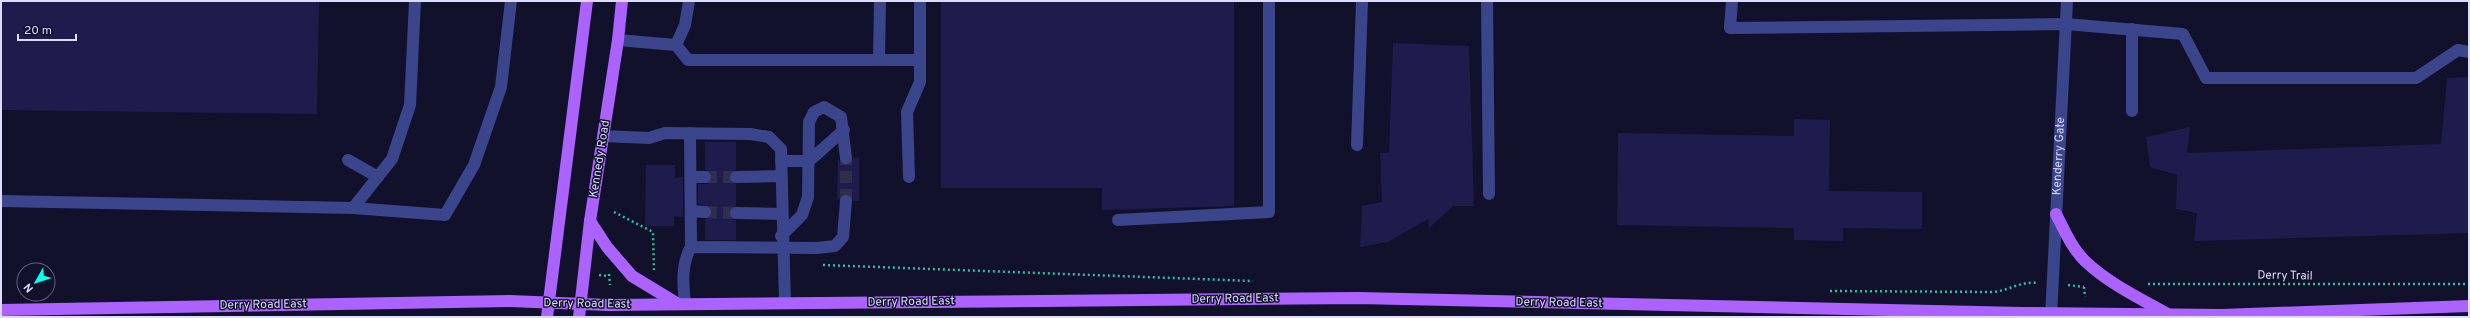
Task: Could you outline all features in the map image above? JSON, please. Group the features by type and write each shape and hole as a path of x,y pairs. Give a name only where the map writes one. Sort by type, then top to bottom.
{"main road":[{"path":"547,317 587,1"},
{"name":"Kennedy Road","path":"579,317 590,221 618,40 622,1"},
{"path":"2056,214 2069,240 2085,261 2132,294 2167,313"},
{"path":"590,221 607,247 632,276 681,304"},
{"name":"Derry Road East","path":"1,310 510,301 581,304 681,304 1358,298 2022,313 2051,315 2167,313 2222,315 2311,315 2467,310"}],"street":[{"path":"353,208 392,159 410,105 415,1"},
{"path":"1,200 353,208 445,214 474,165 501,87 511,1"},
{"path":"676,45 685,25 689,1"},
{"path":"879,60 880,1"},
{"path":"909,178 907,112 920,82 920,1"},
{"path":"1118,220 1269,212 1269,1"},
{"path":"1357,145 1362,1"},
{"path":"1486,1 1489,194"},
{"path":"1732,1 1730,28 2066,24 2183,34 2206,78 2416,78 2458,50 2469,52"},
{"name":"Kenderry Gate","path":"2051,315 2067,1"},
{"path":"2132,29 2132,111"},
{"path":"618,40 676,45 688,60 920,60"},
{"path":"782,241 802,215 808,197 809,122 814,112 824,107 834,111 841,117 844,130 846,158"},
{"path":"780,161 809,161 844,130"},
{"path":"603,136 649,138 665,133 690,133 750,134 770,138 781,149 781,214 785,303"},
{"path":"681,304 682,278 686,255 691,247 690,133"},
{"path":"348,160 378,176"},
{"path":"736,177 781,176"},
{"path":"690,177 705,177"},
{"path":"691,247 782,241 817,248 835,246 843,238 846,201"},
{"path":"691,211 705,212"},
{"path":"736,213 781,214"}],"path":[{"path":"614,212 653,232 654,270"},
{"path":"599,276 608,276 610,285"},
{"name":"Derry Trail","path":"2147,284 2469,284"},
{"path":"2075,285 2084,287 2085,296"}],"building":[{"path":"1,1 319,1 317,114 1,110"},
{"path":"941,1 1234,1 1234,206 1102,210 1102,188 941,188"},
{"path":"1393,43 1469,46 1474,206 1453,206 1429,228 1428,219 1388,242 1360,247 1362,206 1382,202 1380,153 1389,153"},
{"path":"2469,77 2469,233 2194,241 2197,213 2176,209 2177,175 2150,167 2146,137 2190,127 2187,153 2441,144 2447,78"},
{"path":"1794,119 1830,120 1829,191 1922,192 1922,229 1843,228 1843,241 1794,240 1794,228 1617,225 1618,133 1794,136"},
{"path":"705,142 736,142 736,170 732,171 729,177 730,181 736,184 736,206 730,209 729,213 732,219 736,220 736,240 705,240 705,219 711,216 712,212 709,206 698,204 698,184 708,184 712,177 709,171 705,170"},
{"path":"838,157 840,163 847,165 851,164 853,158 859,158 859,201 853,201 851,195 846,194 837,201"},
{"path":"646,165 675,165 675,178 683,177 683,217 674,216 674,226 645,226"}],"tunnel":[{"path":"846,158 846,201"},
{"path":"705,177 736,177"},
{"path":"705,212 736,213"}]}
